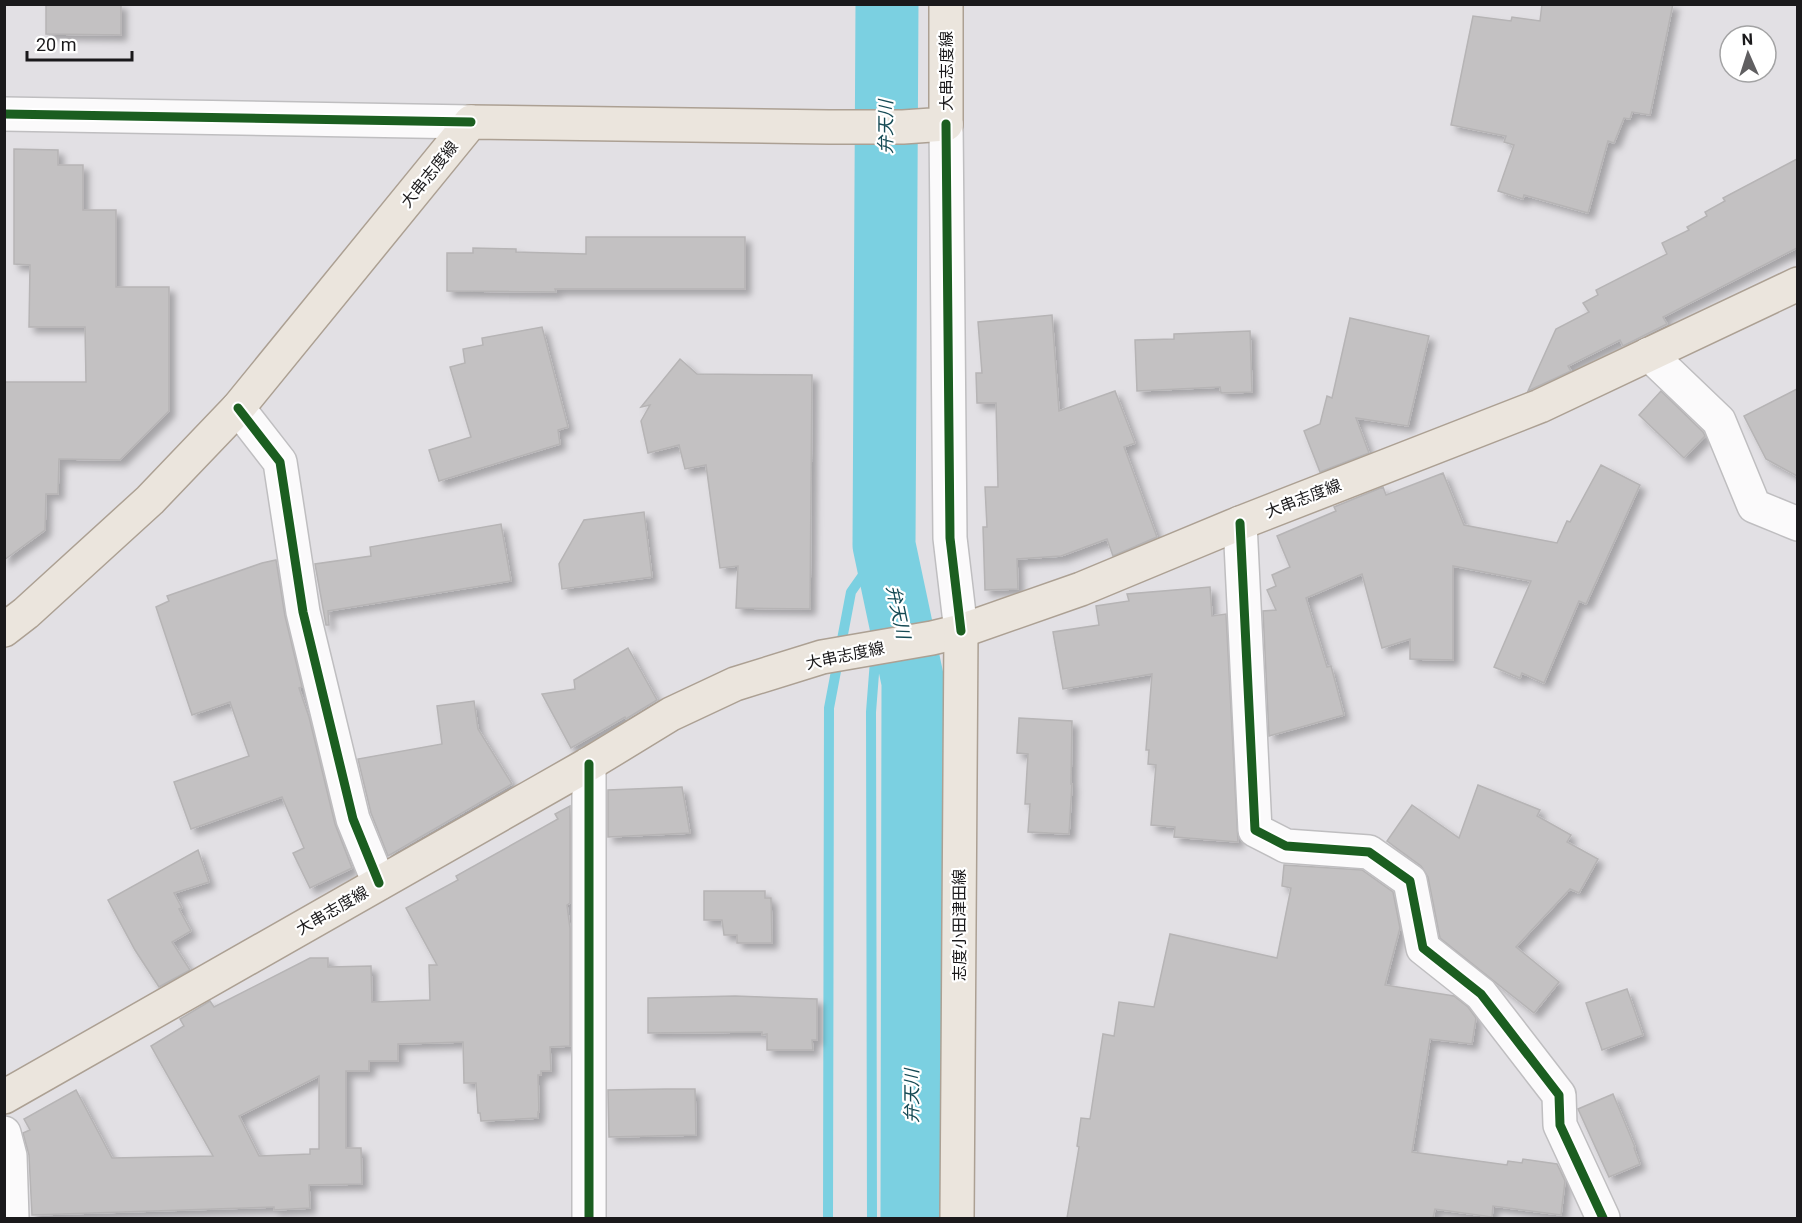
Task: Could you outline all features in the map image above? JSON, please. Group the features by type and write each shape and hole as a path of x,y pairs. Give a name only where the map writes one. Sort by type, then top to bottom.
{"main road":[{"name":"大串志度線","path":"4,630 26,614 150,500 238,408 471,122 830,127 903,127 946,124 946,4"},
{"name":"大串志度線","path":"4,1097 589,764 671,714 735,684 822,657 961,631 1081,589 1240,523 1540,406 1797,284"},
{"name":"志度小田津田線","path":"957,1218 961,631"}],"street":[{"path":"4,114 471,122"},
{"path":"946,124 950,538 961,631"},
{"path":"1650,354 1719,421 1754,506 1797,524"},
{"path":"238,408 280,462 303,612 353,819 379,883"},
{"path":"1240,523 1255,830 1286,846 1369,852 1410,881 1423,948 1481,994 1559,1095 1560,1125 1603,1218"},
{"path":"589,764 589,1218"},
{"path":"4,1133 10,1156 12,1218"}],"building":[{"path":"46,4 121,4 121,35 46,34"},
{"path":"1542,4 1673,4 1650,115 1632,112 1630,119 1624,118 1614,143 1608,141 1588,213 1524,195 1523,199 1498,191 1514,145 1504,142 1506,136 1451,125 1473,16 1511,21 1512,17 1540,21"},
{"path":"14,149 58,150 58,165 83,165 83,210 116,210 116,287 169,287 169,411 120,460 59,459 58,494 46,494 45,530 4,560 4,382 86,382 85,327 29,327 30,265 14,264"},
{"path":"1797,159 1797,248 1663,317 1667,324 1623,346 1620,340 1568,366 1571,371 1528,391 1556,329 1589,312 1583,303 1598,295 1596,290 1667,254 1662,243 1689,230 1687,227 1707,216 1705,212 1725,201 1723,198"},
{"path":"586,237 745,237 745,289 447,291 447,253 473,253 473,248 586,254"},
{"path":"1052,315 1059,411 1115,391 1135,443 1124,447 1157,537 1113,556 1107,539 1061,556 1017,559 1018,589 985,590 983,527 987,527 985,487 998,487 996,403 977,403 976,373 982,373 978,322"},
{"path":"1350,318 1429,336 1408,426 1356,418 1369,453 1320,472 1304,431 1320,424 1327,396 1332,398"},
{"path":"542,327 568,427 558,430 560,444 439,481 429,450 471,437 450,367 465,363 463,349 483,345 482,338"},
{"path":"1250,331 1252,392 1221,393 1220,387 1137,391 1135,340 1174,339 1174,334"},
{"path":"680,359 697,374 812,375 810,609 736,608 738,566 720,568 706,465 685,469 679,445 648,453 641,421 650,405 641,407"},
{"path":"1797,389 1797,476 1766,459 1744,416"},
{"path":"1661,391 1705,436 1684,458 1639,415"},
{"path":"1601,465 1640,485 1586,604 1579,601 1544,683 1522,673 1520,678 1494,667 1531,581 1453,566 1453,660 1410,659 1410,639 1382,648 1362,574 1306,598 1327,667 1331,666 1344,715 1269,736 1263,611 1276,610 1267,590 1276,586 1272,575 1290,567 1277,536 1336,511 1334,507 1383,487 1386,495 1443,473 1464,525 1557,543 1567,521 1570,522"},
{"path":"644,512 652,577 562,589 559,564 584,520"},
{"path":"501,524 511,581 328,611 329,625 326,625 315,564 371,556 370,547"},
{"path":"276,560 285,616 302,687 299,688 309,717 335,824 352,868 310,888 293,853 304,848 282,797 191,829 174,782 249,756 230,702 192,715 156,607 169,601 167,596"},
{"path":"1210,587 1212,616 1226,614 1238,842 1174,837 1175,827 1151,825 1156,765 1148,764 1149,750 1146,750 1152,674 1063,689 1053,632 1099,625 1096,606 1129,601 1127,594"},
{"path":"628,648 657,700 571,748 542,694 575,689 574,680"},
{"path":"474,701 478,729 512,784 388,856 371,813 358,759 442,744 437,706"},
{"path":"1019,718 1072,721 1069,834 1028,832 1030,804 1025,804 1028,754 1017,753"},
{"path":"1478,785 1540,810 1537,816 1571,835 1567,842 1598,859 1579,893 1570,889 1516,947 1559,982 1534,1013 1440,938 1428,877 1421,866 1387,841 1412,805 1459,838"},
{"path":"682,787 690,833 608,837 608,790"},
{"path":"570,806 570,903 567,905 570,928 570,1046 550,1047 551,1071 541,1071 541,1075 538,1075 538,1118 481,1121 480,1113 478,1113 476,1083 464,1083 463,1042 398,1044 398,1061 369,1061 369,1071 346,1071 346,1148 361,1148 362,1184 309,1185 310,1208 274,1210 274,1207 32,1215 29,1155 23,1133 30,1130 24,1119 76,1090 112,1158 213,1156 151,1046 184,1026 180,1019 210,1001 214,1007 310,958 328,958 328,967 371,966 372,1002 430,1000 429,965 437,965 406,908 458,880 456,876 558,819 555,814","holes":["319,1076 319,1149 310,1149 310,1154 259,1156 239,1116"]},
{"path":"198,850 209,882 174,893 182,908 179,909 191,931 172,942 190,970 159,987 135,950 108,900"},
{"path":"1284,865 1362,870 1393,892 1400,928 1385,985 1454,996 1468,1007 1476,1018 1472,1044 1430,1039 1412,1152 1507,1165 1508,1161 1522,1163 1523,1159 1557,1164 1565,1181 1561,1215 1493,1206 1492,1217 1435,1209 1433,1218 1067,1218 1079,1147 1077,1146 1081,1118 1090,1119 1103,1034 1114,1036 1119,1002 1154,1007 1170,934 1277,958 1291,888 1282,886"},
{"path":"704,891 765,891 765,898 771,898 772,943 737,943 737,935 724,935 722,920 704,920"},
{"path":"1627,989 1643,1035 1602,1050 1586,1003"},
{"path":"735,996 817,999 817,1040 812,1040 813,1050 767,1050 767,1034 762,1035 762,1032 648,1033 648,998"},
{"path":"695,1089 696,1135 609,1137 608,1090"},
{"path":"1613,1094 1640,1164 1609,1177 1578,1109"}],"waterway":[{"name":"弁天川","path":"887,4 884,545 913,682 912,1218"},
{"path":"828,1218 829,708 851,592 884,545"},
{"path":"872,1218 871,712 884,545"}],"cycle path":[{"path":"4,114 471,122"},
{"path":"946,124 950,538 961,631"},
{"path":"238,408 280,462 303,612 353,819 379,883"},
{"path":"1240,523 1255,830 1286,846 1369,852 1410,881 1423,948 1481,994 1559,1095 1560,1125 1603,1218"},
{"path":"589,764 589,1218"}]}
